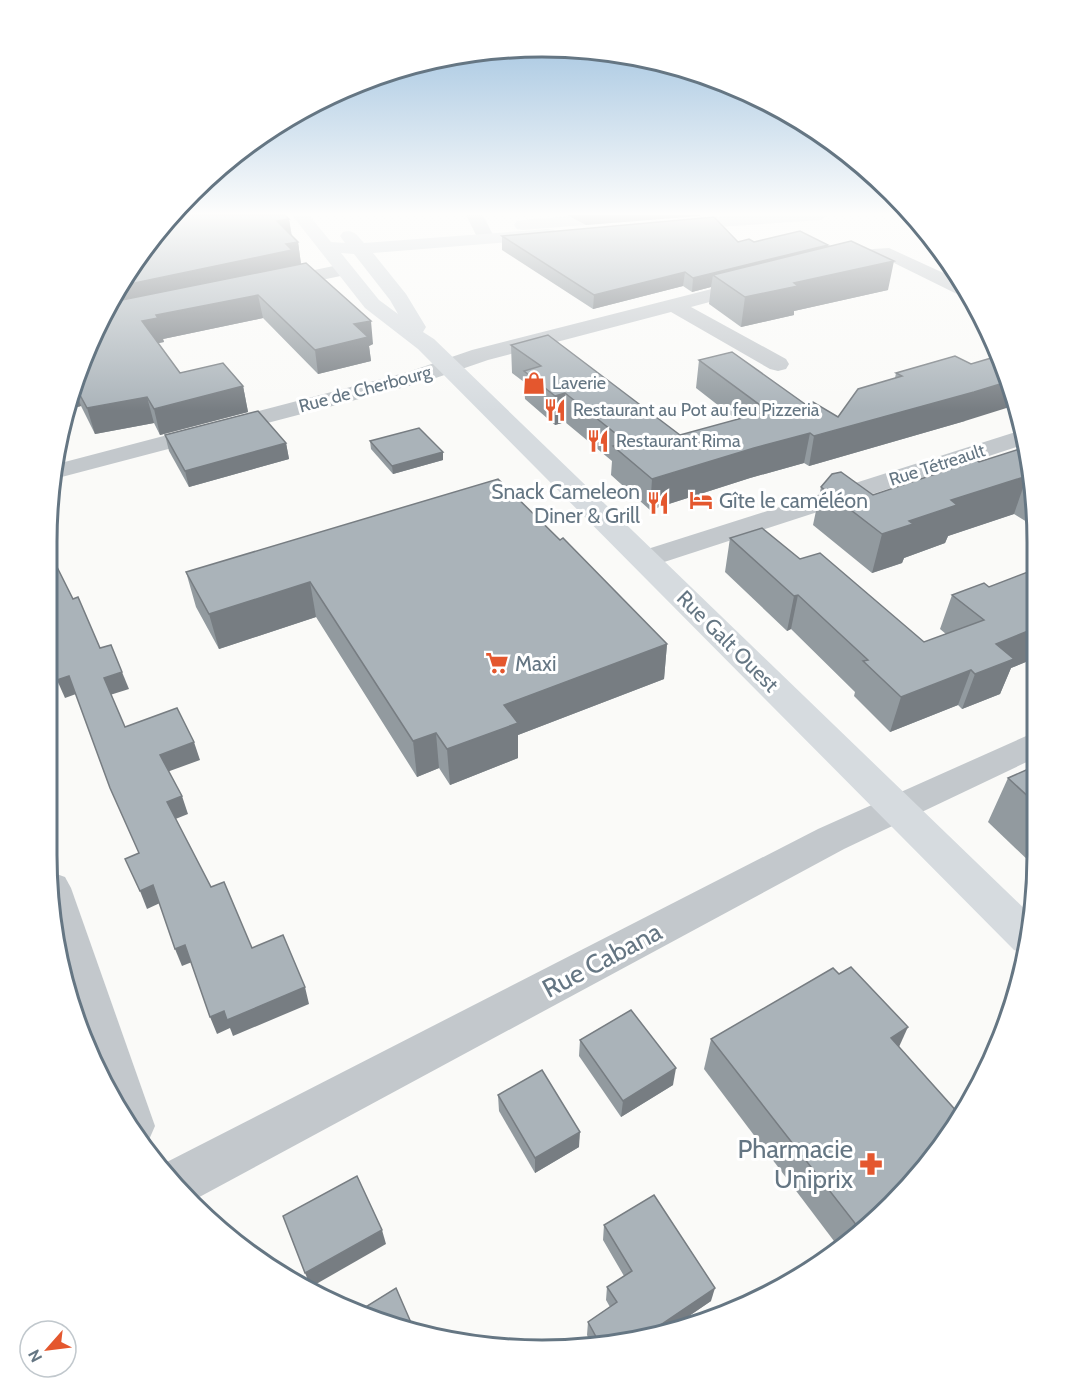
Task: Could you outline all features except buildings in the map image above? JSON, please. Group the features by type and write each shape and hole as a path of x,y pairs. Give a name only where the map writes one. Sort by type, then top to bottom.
{"street":[{"path":"256,288 294,280"},
{"name":"Rue Galt Ouest","path":"352,280 372,304 426,344 449,366 1021,932"},
{"name":"Rue Galt Ouest","path":"387,280 426,344"},
{"path":"391,289 397,280"},
{"name":"Rue de Cherbourg","path":"62,470 416,376 480,355 769,280"},
{"path":"674,304 778,364"},
{"name":"Rue Tétreault","path":"645,559 1016,440"},
{"name":"Rue Cabana","path":"182,1180 820,845 896,807 1027,748"},
{"path":"61,918 121,1096"}],"place":[{"name":"Laverie","path":"534,383"},
{"name":"Restaurant au Pot au feu Pizzeria","path":"555,410"},
{"name":"Restaurant Rima","path":"598,441"},
{"name":"Gîte le caméléon","path":"701,500"},
{"name":"Snack Cameleon Diner & Grill","path":"658,503"},
{"name":"Maxi","path":"497,663"},
{"name":"Pharmacie Uniprix","path":"871,1164"}]}
